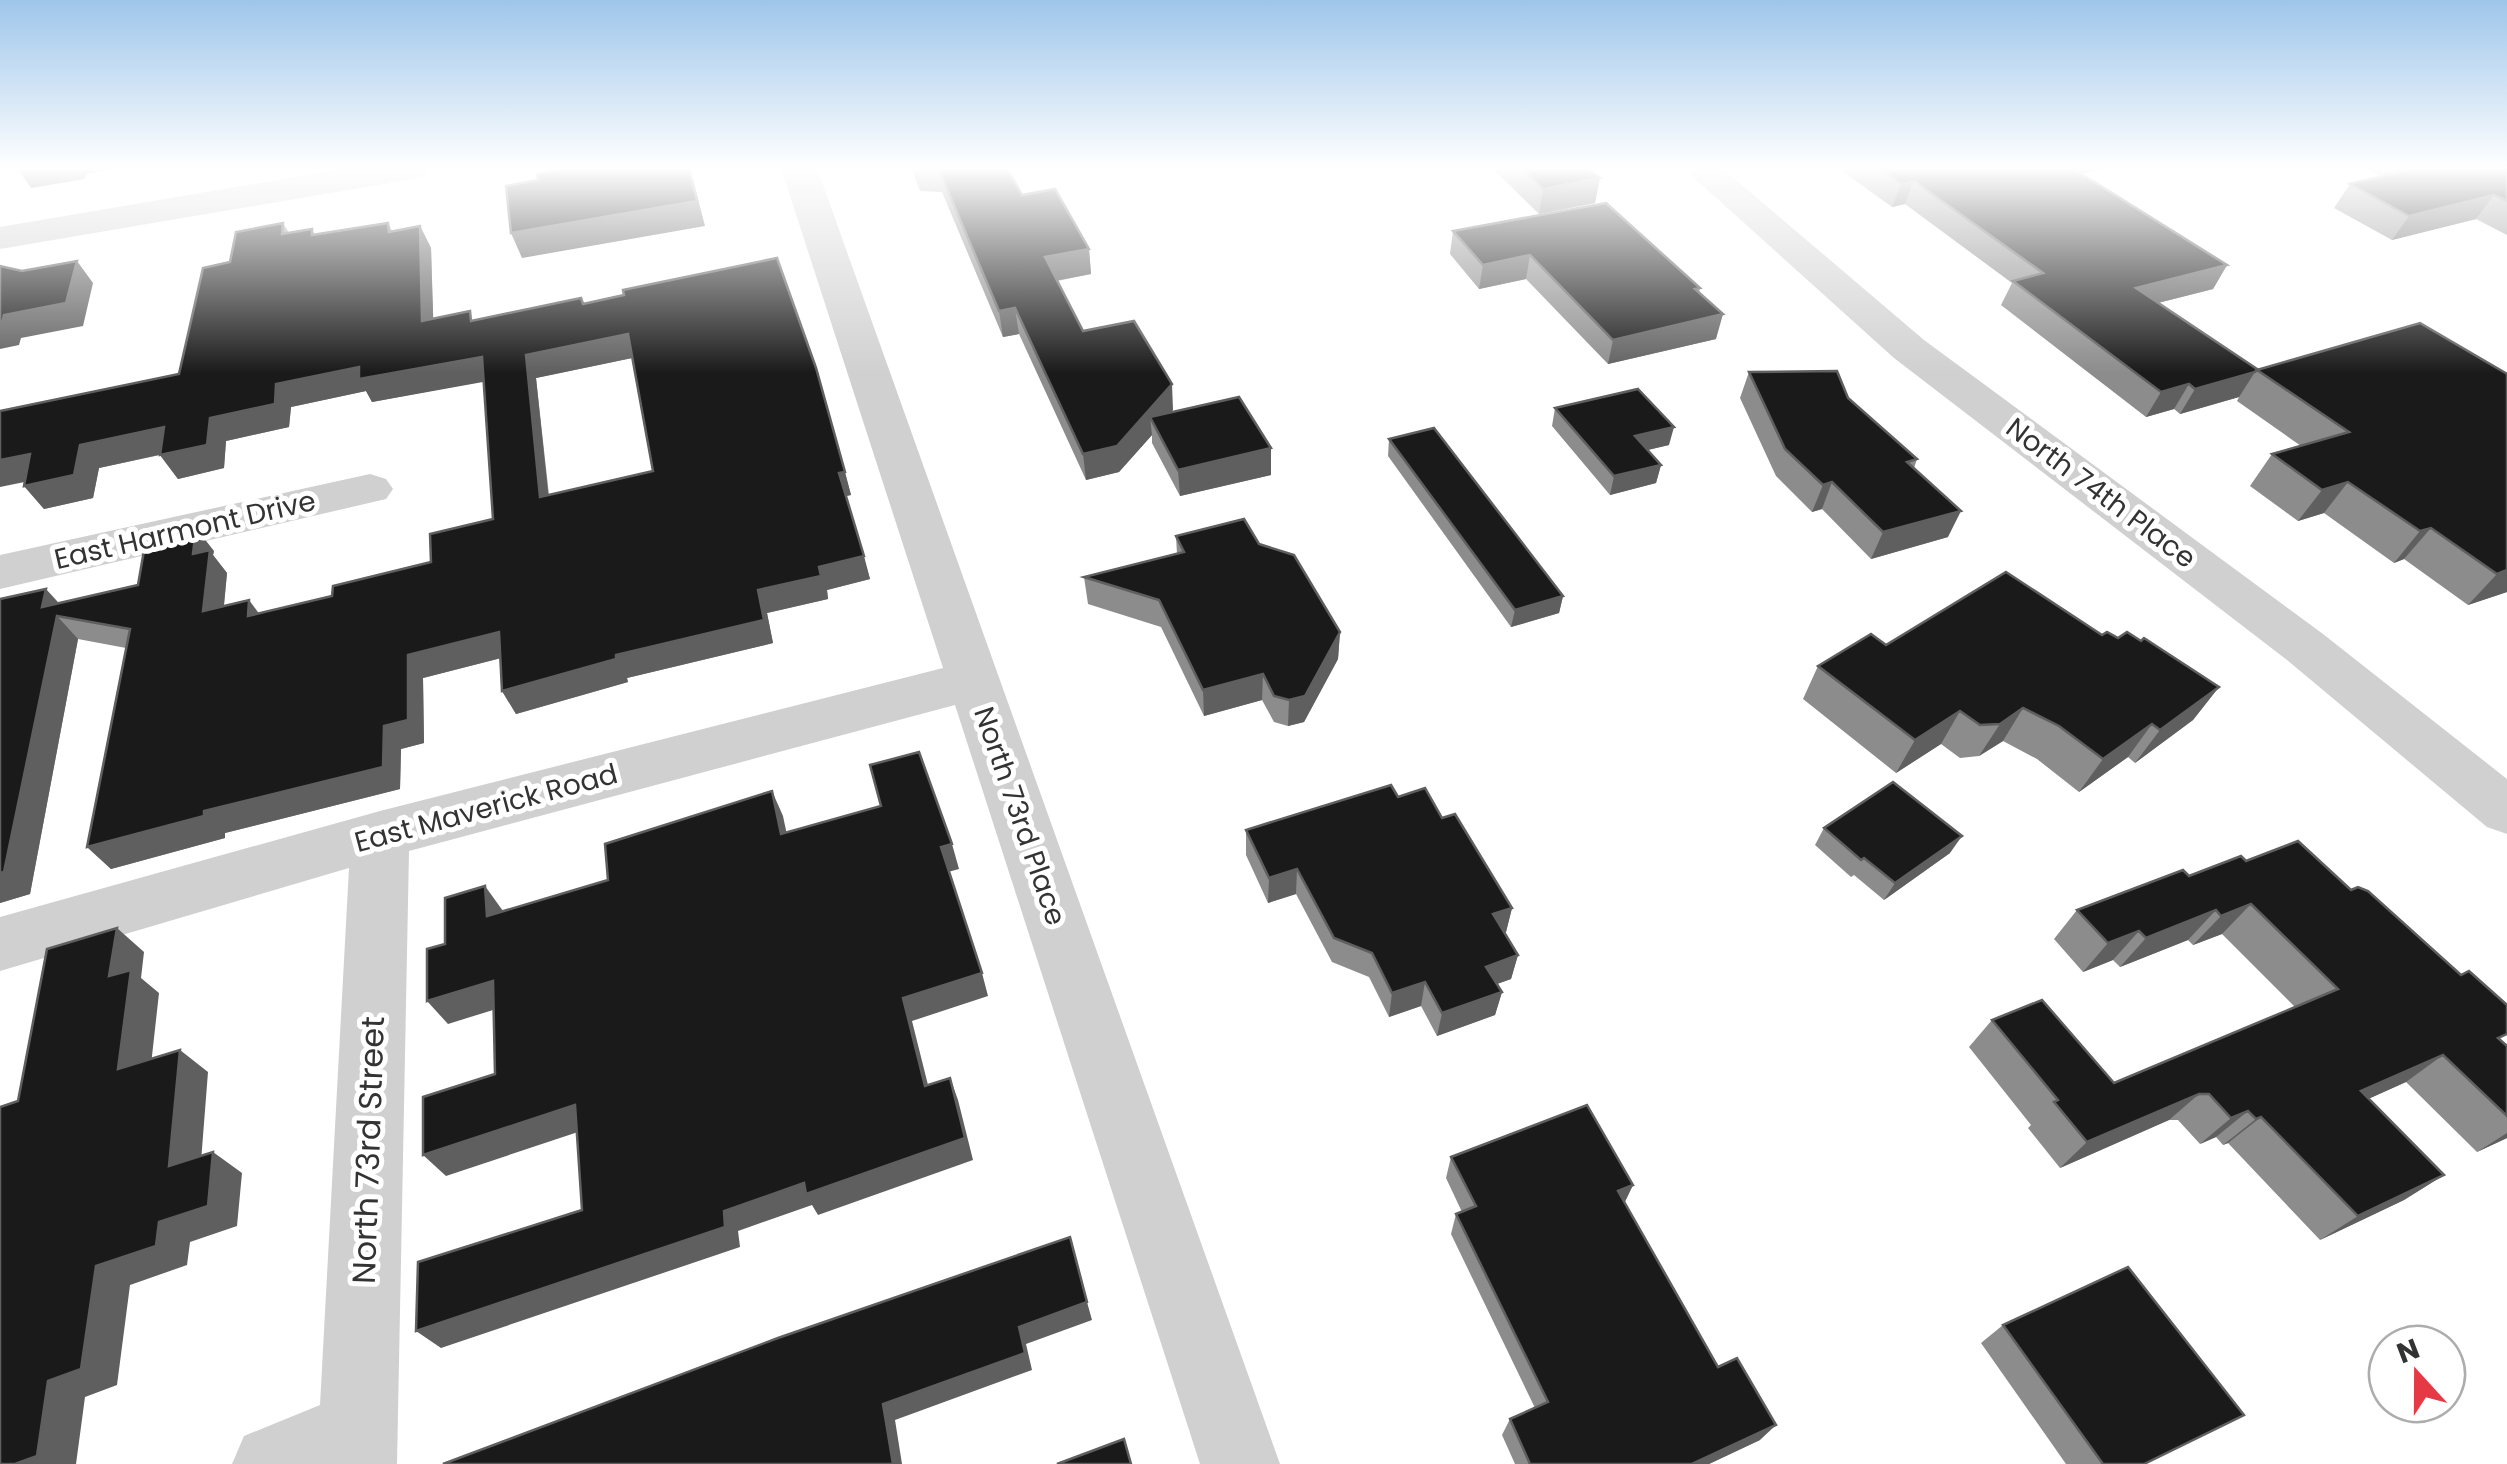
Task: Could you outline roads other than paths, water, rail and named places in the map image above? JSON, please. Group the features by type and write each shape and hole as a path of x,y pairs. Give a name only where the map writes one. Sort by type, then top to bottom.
{"street":[{"name":"North 73rd Place","path":"822,236 1240,1464"},
{"name":"North 74th Place","path":"1779,236 1909,348 2305,647 2507,811"},
{"name":"East Harmont Drive","path":"0,572 370,488"},
{"name":"East Maverick Road","path":"0,944 380,836 974,680"},
{"name":"North 73rd Street","path":"357,1447 380,836"},
{"path":"272,1464 357,1447"}]}
